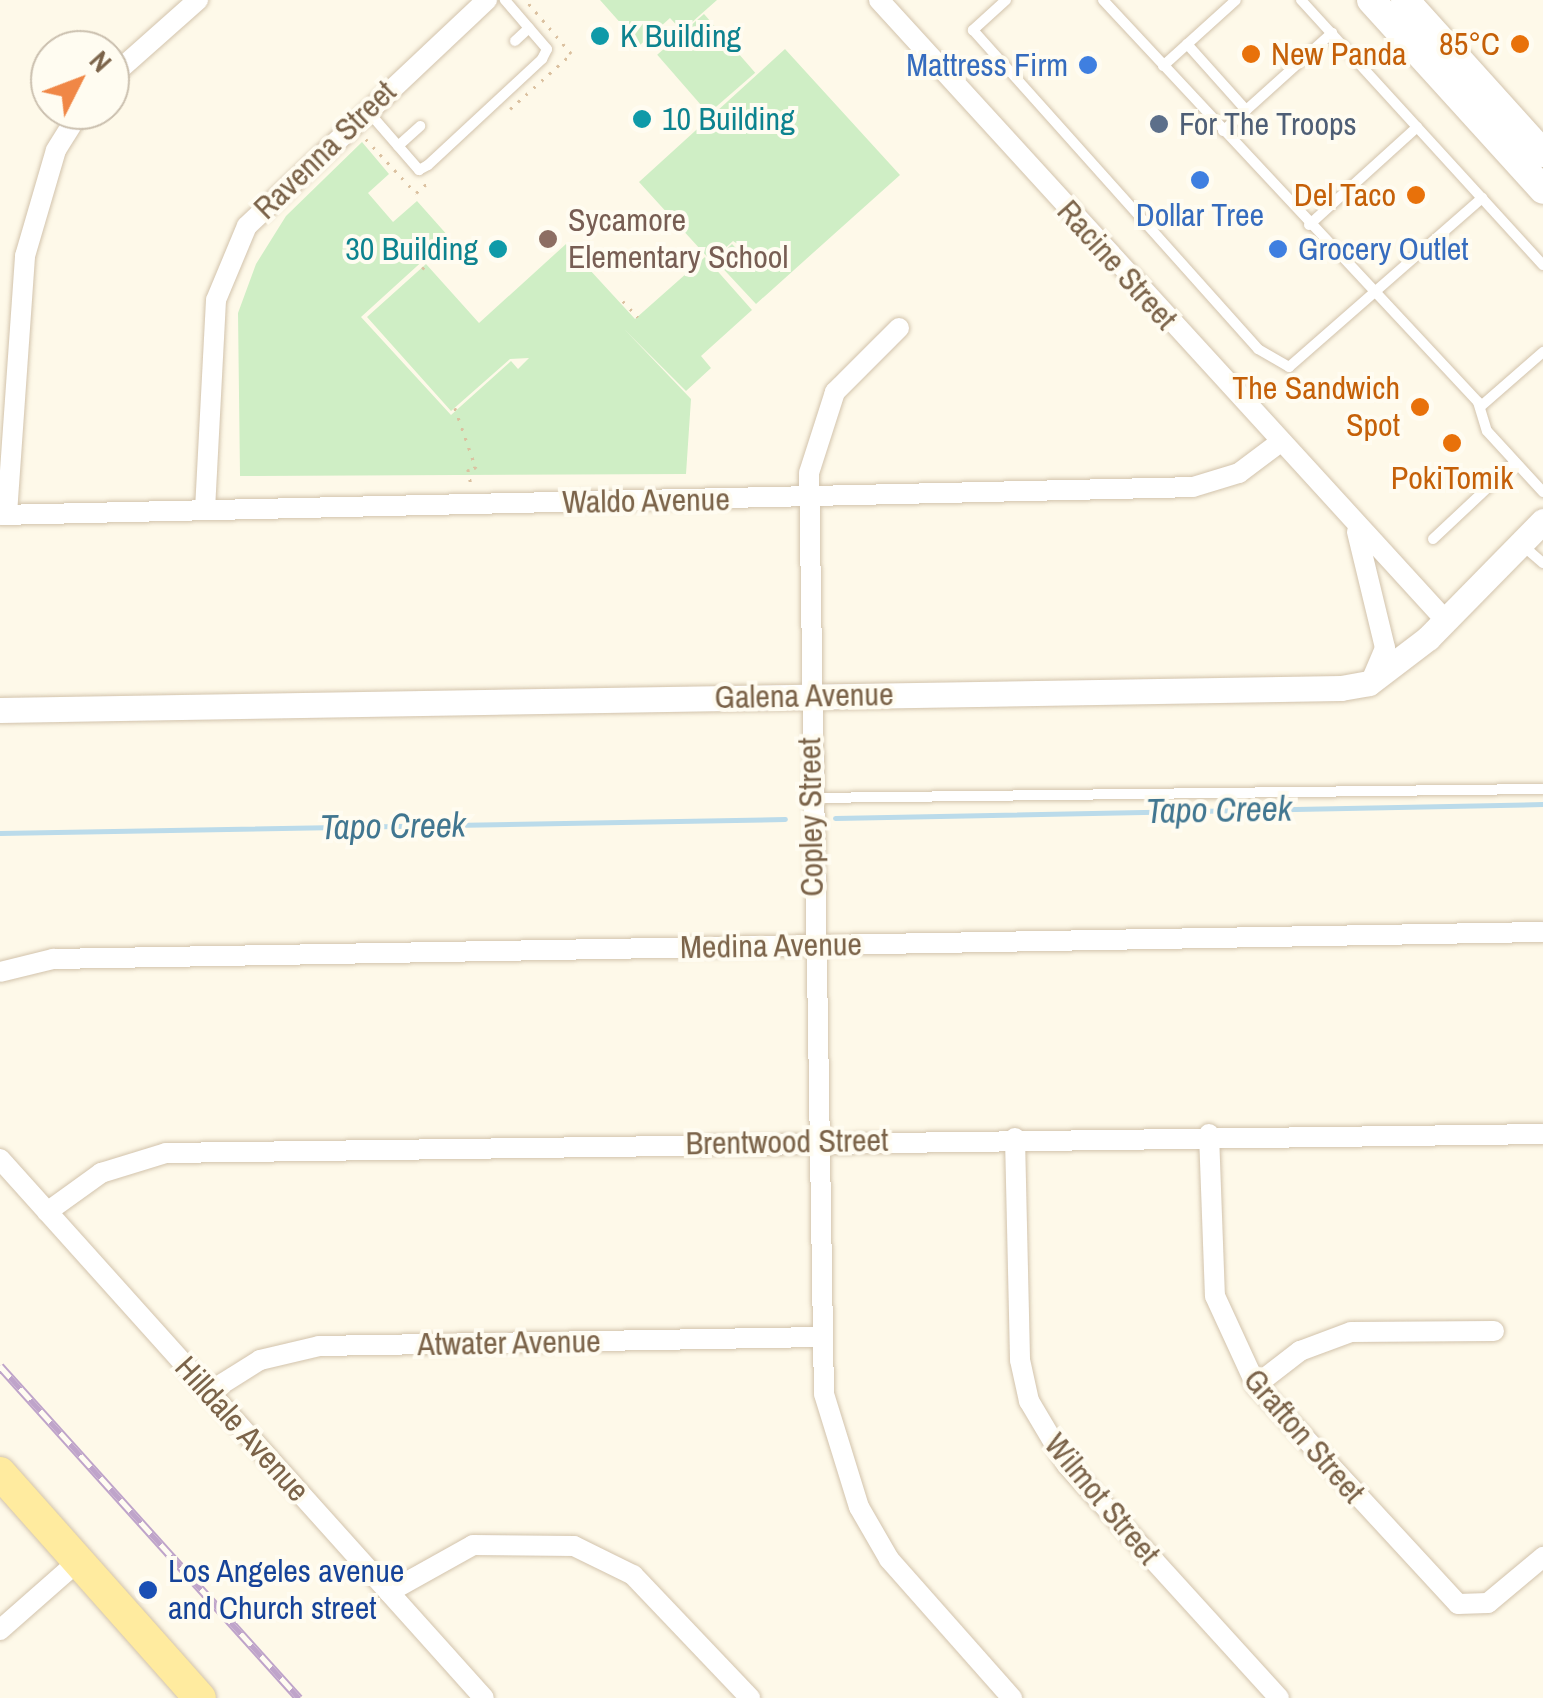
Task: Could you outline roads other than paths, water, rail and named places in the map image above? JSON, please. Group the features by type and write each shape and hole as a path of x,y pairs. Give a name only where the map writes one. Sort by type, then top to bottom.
{"main road":[{"path":"1371,0 1543,190"},
{"path":"1405,0 1543,153"},
{"path":"0,1473 200,1698"}],"street":[{"path":"130,60 198,0"},
{"name":"Ravenna Street","path":"205,510 226,266 274,193 487,0"},
{"name":"Racine Street","path":"879,0 1357,530 1447,622"},
{"path":"3,514 25,256 56,150 68,130"},
{"name":"Copley Street","path":"899,328 835,392 816,433 808,498 821,1337 836,1450 859,1507 918,1595 1012,1698"},
{"name":"Waldo Avenue","path":"3,514 1193,487 1238,473 1279,443"},
{"path":"1369,683 1447,622 1543,521"},
{"name":"Racine Street","path":"1357,530 1386,648 1369,683"},
{"name":"Galena Avenue","path":"0,710 1369,683"},
{"name":"Medina Avenue","path":"0,972 53,959 1543,932"},
{"name":"Brentwood Street","path":"47,1212 100,1173 166,1153 1209,1134 1543,1134"},
{"name":"Grafton Street","path":"1209,1134 1215,1296 1256,1385 1458,1604 1488,1603 1543,1557"},
{"name":"Wilmot Street","path":"1015,1138 1020,1360 1029,1401 1067,1466 1280,1698"},
{"name":"Hilldale Avenue","path":"0,1159 484,1698"},
{"path":"1256,1385 1300,1351 1350,1332 1494,1330"},
{"name":"Atwater Avenue","path":"209,1392 260,1360 319,1346 821,1337"},
{"path":"389,1592 472,1545 574,1546 633,1575 750,1698"},
{"path":"0,1630 77,1562"}],"lane":[{"path":"366,108 420,170 428,165 542,59 546,50 506,0"},
{"path":"1006,0 973,30 1258,349 1289,367 1300,363 1482,198"},
{"path":"1103,0 1480,407 1487,432 1543,492"},
{"path":"1112,10 1123,0"},
{"path":"1163,66 1236,0"},
{"path":"1302,0 1543,266"},
{"path":"514,41 529,28"},
{"path":"1222,131 1332,33"},
{"path":"1187,44 1246,110"},
{"path":"398,146 420,126"},
{"path":"1309,225 1417,126"},
{"path":"1480,407 1543,352"},
{"path":"1434,539 1515,462"},
{"path":"1520,544 1543,563"},
{"path":"811,798 1543,789"}],"waterway":[{"name":"Tapo Creek","path":"835,818 1543,804"},
{"name":"Tapo Creek","path":"0,833 785,819"}],"railway":[{"path":"0,1366 299,1698"}],"place":[{"name":"K Building","path":"600,36"},
{"name":"85°C","path":"1520,44"},
{"name":"New Panda","path":"1251,54"},
{"name":"Mattress Firm","path":"1088,65"},
{"name":"10 Building","path":"642,119"},
{"name":"For The Troops","path":"1159,124"},
{"name":"Dollar Tree","path":"1200,180"},
{"name":"Del Taco","path":"1416,195"},
{"name":"Sycamore Elementary School","path":"548,239"},
{"name":"30 Building","path":"498,249"},
{"name":"Grocery Outlet","path":"1278,249"},
{"name":"The Sandwich Spot","path":"1420,407"},
{"name":"PokiTomik","path":"1452,443"},
{"name":"Los Angeles avenue and Church street","path":"148,1590"}]}
